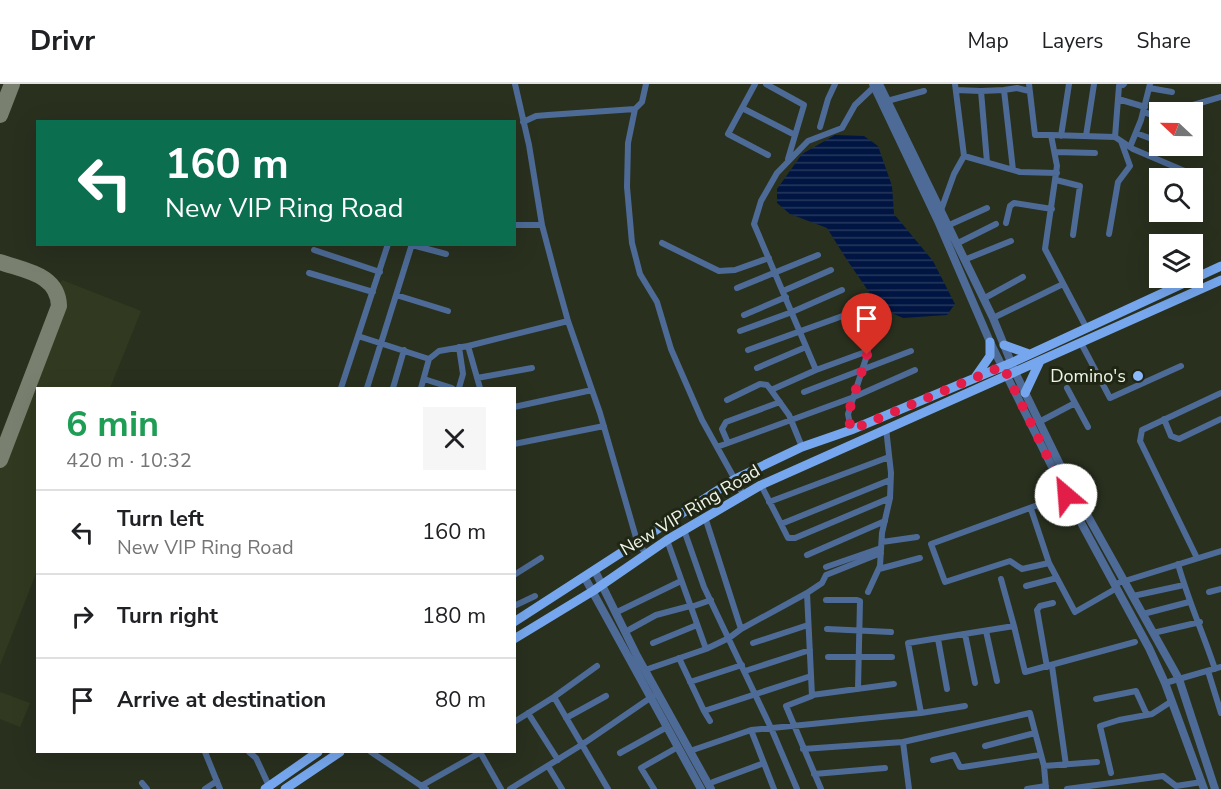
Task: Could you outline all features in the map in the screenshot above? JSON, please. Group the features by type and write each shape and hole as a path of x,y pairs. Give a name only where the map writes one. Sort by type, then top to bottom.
{"main road":[{"name":"New VIP Ring Road","path":"1203,275 1221,266"},
{"name":"New VIP Ring Road","path":"516,621 735,479 802,447 851,430 974,378 1040,361 1221,280"},
{"name":"New VIP Ring Road","path":"516,638 597,589 667,540 743,494 1009,369 1029,354 1174,288"},
{"path":"1116,314 1122,325"},
{"path":"974,378 990,356 990,342"},
{"path":"1004,345 1029,354"},
{"path":"1025,393 1040,361"},
{"path":"267,788 317,753"},
{"path":"285,789 339,753"}],"street":[{"path":"515,84 529,145 542,225 568,321 604,426 637,541 646,554"},
{"path":"646,84 642,102 635,109 628,143 627,187 632,243 640,274 657,302 671,349 702,420 743,494"},
{"path":"755,84 728,134 768,155"},
{"path":"766,84 804,105 787,163"},
{"path":"820,127 835,84"},
{"path":"876,84 887,101 993,318 1004,345 1009,369 1165,682 1203,785 1176,786 1162,776 1067,789"},
{"path":"816,370 754,224 761,201 777,172 808,141 842,128 855,105 876,84"},
{"path":"876,84 990,342 1025,393 1070,494 1124,580 1179,680 1215,789"},
{"path":"1061,136 1069,84"},
{"path":"1086,136 1094,84"},
{"path":"1109,234 1118,182 1130,166 1118,139 1118,99 1122,85"},
{"path":"938,221 954,174 964,156 955,87 981,91 1028,86 1035,135 1118,139 1130,147 1178,168"},
{"path":"1130,147 1150,86 1172,92"},
{"path":"1004,90 1013,170"},
{"path":"887,101 924,91"},
{"path":"981,91 987,162"},
{"path":"1203,102 1221,97"},
{"path":"1118,99 1149,112"},
{"path":"742,108 795,135"},
{"path":"523,122 536,116 635,109"},
{"path":"1136,133 1149,138"},
{"path":"1051,135 1055,152 1056,176 1045,249 1086,327"},
{"path":"1055,152 1095,153"},
{"path":"964,156 1013,170 1056,176 1080,186 1073,235"},
{"path":"1006,223 1010,206 1014,203 1052,209"},
{"path":"947,226 987,208"},
{"path":"956,244 996,224"},
{"path":"516,225 542,225"},
{"path":"964,260 1011,241"},
{"path":"662,243 718,271 735,270 769,258"},
{"path":"341,387 380,272 386,246"},
{"path":"367,387 412,246"},
{"path":"416,246 446,254"},
{"path":"314,250 380,272"},
{"path":"737,288 818,255"},
{"path":"744,315 831,270"},
{"path":"309,273 373,292"},
{"path":"983,298 1023,277"},
{"path":"993,318 1063,284"},
{"path":"740,331 842,290"},
{"path":"396,294 448,311"},
{"path":"748,350 862,309 876,322 870,334 868,351 848,414 851,430"},
{"path":"421,387 429,359 439,351 568,321"},
{"path":"358,336 429,359"},
{"path":"1081,343 1110,398 1181,366"},
{"path":"468,346 480,387"},
{"path":"459,347 463,374 459,387"},
{"path":"757,368 806,347"},
{"path":"393,387 404,350"},
{"path":"771,390 868,351"},
{"path":"804,392 911,351"},
{"path":"477,378 532,368"},
{"path":"717,447 854,397 915,370"},
{"path":"424,379 449,387"},
{"path":"727,400 760,384 767,385 791,421 802,447"},
{"path":"1067,388 1088,427"},
{"path":"516,407 592,390"},
{"path":"1197,558 1140,441 1142,430 1221,393"},
{"path":"728,443 722,429 726,422 780,402"},
{"path":"1039,422 1075,403"},
{"path":"1164,419 1171,436 1179,439 1221,418"},
{"path":"516,444 604,426"},
{"path":"868,592 879,569 890,498 886,428"},
{"path":"769,502 889,457"},
{"path":"781,524 890,480"},
{"path":"760,485 788,538 795,538 890,498"},
{"path":"1049,562 1022,569 1010,561 945,582 931,544 1070,494"},
{"path":"1031,508 1049,562 1075,612 1124,580 1221,550"},
{"path":"705,517 741,629"},
{"path":"807,555 885,521"},
{"path":"684,530 711,600 798,789"},
{"path":"826,567 917,537"},
{"path":"667,540 706,649"},
{"path":"645,670 706,649 729,638 807,593 822,583 826,575 881,548"},
{"path":"516,574 542,558"},
{"path":"879,569 920,558"},
{"path":"1178,564 1189,602 1200,622 1215,669 1221,711"},
{"path":"595,571 597,589 654,695 712,786 764,763"},
{"path":"585,578 597,589 615,613 645,670 667,727 701,789"},
{"path":"1026,586 1057,578"},
{"path":"1001,579 1025,672 1135,642"},
{"path":"615,613 681,581"},
{"path":"1133,596 1184,585"},
{"path":"1209,592 1221,589"},
{"path":"807,593 812,696"},
{"path":"516,605 535,596"},
{"path":"625,632 656,615 711,600"},
{"path":"826,600 857,600 860,602 858,689"},
{"path":"1143,614 1189,602"},
{"path":"1053,603 1040,606 1036,610 1050,666 1066,765"},
{"path":"1153,633 1200,622"},
{"path":"653,643 697,625"},
{"path":"753,643 808,625"},
{"path":"921,713 908,643 1014,627"},
{"path":"827,629 891,632"},
{"path":"986,631 997,681"},
{"path":"964,634 975,683"},
{"path":"938,639 948,689"},
{"path":"690,682 810,650"},
{"path":"828,657 892,657"},
{"path":"679,658 710,722"},
{"path":"516,721 597,666"},
{"path":"1165,682 1215,669"},
{"path":"704,711 811,676"},
{"path":"821,789 786,706 812,696 894,684"},
{"path":"1096,699 1136,691 1147,715"},
{"path":"510,789 583,744 654,695"},
{"path":"566,718 606,696"},
{"path":"554,697 608,789"},
{"path":"1111,773 1100,726 1152,714 1172,701"},
{"path":"690,751 751,730 921,713 965,706"},
{"path":"528,713 558,760"},
{"path":"803,749 903,742 1030,713 1044,766 1046,788 1027,789"},
{"path":"620,753 667,727"},
{"path":"751,730 774,789"},
{"path":"984,746 1035,733"},
{"path":"903,742 909,789"},
{"path":"654,789 641,768 678,747"},
{"path":"205,753 220,789"},
{"path":"250,753 256,759 267,788"},
{"path":"373,753 424,787 478,753"},
{"path":"481,753 501,789"},
{"path":"933,759 954,755 963,768 1040,755"},
{"path":"1044,766 1097,762"},
{"path":"548,766 562,789"},
{"path":"814,774 885,768"},
{"path":"205,789 217,781"}],"shaded area":[{"path":"62,280 141,311 110,387 36,387 36,574 0,665 0,436"},
{"path":"0,692 30,703 20,727 0,719"}],"water":[{"path":"835,135 864,136 878,146 892,186 894,214 933,261 955,304 947,315 903,318 880,308 827,228 790,214 777,203 777,189 802,154"}],"taxiway":[{"path":"0,115 12,84"},
{"path":"0,262 29,271 46,280 53,287 59,306 0,460"}],"place":[{"name":"Domino's","path":"1138,376"}],"route":[{"path":"867,355 848,414 851,430 1003,366 1066,495"}]}
